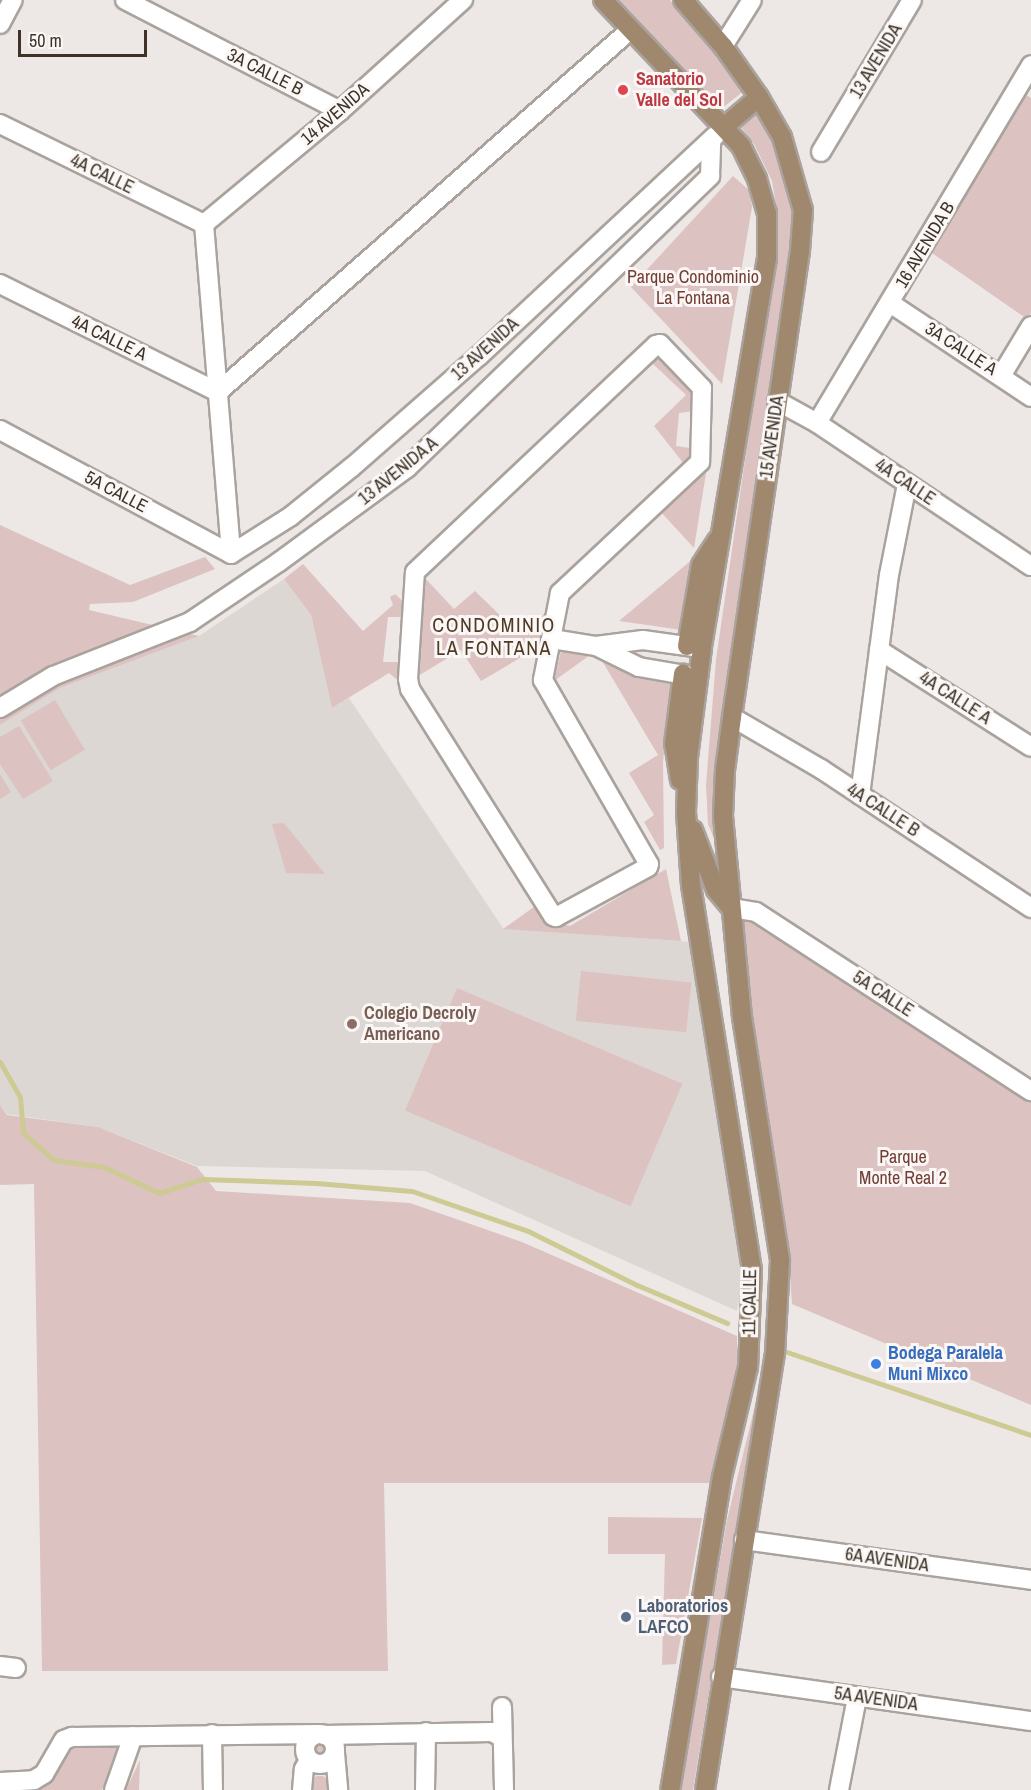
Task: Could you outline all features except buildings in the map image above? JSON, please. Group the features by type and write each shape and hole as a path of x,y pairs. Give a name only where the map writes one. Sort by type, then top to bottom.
{"main road":[{"name":"15 AVENIDA","path":"603,0 741,146 758,179 766,213 767,258 721,534 695,647 691,676 686,812"},
{"name":"15 AVENIDA","path":"683,0 723,46 759,98 782,137 803,210 800,251 725,770 723,816 731,908"},
{"path":"724,127 759,98"},
{"path":"686,812 716,890 731,908"},
{"name":"11 CALLE","path":"670,1790 722,1477 748,1367 752,1269 692,885 686,812"},
{"name":"11 CALLE","path":"705,1790 721,1677 775,1353 780,1261 742,1017 731,908"}],"street":[{"path":"0,24 13,0"},
{"name":"3A CALLE B","path":"125,0 340,111"},
{"name":"14 AVENIDA","path":"204,224 340,111 463,0"},
{"path":"723,46 752,0"},
{"name":"13 AVENIDA","path":"821,152 912,0"},
{"path":"218,392 630,30"},
{"name":"16 AVENIDA B","path":"817,423 1031,65"},
{"name":"4A CALLE","path":"0,124 204,224"},
{"name":"13 AVENIDA","path":"231,554 291,516 352,467 479,356 724,127"},
{"name":"13 AVENIDA A","path":"0,708 53,676 190,622 279,562 407,468 710,176 711,140"},
{"path":"204,224 231,554"},
{"name":"4A CALLE A","path":"0,284 218,392"},
{"name":"3A CALLE A","path":"890,303 1031,397"},
{"path":"1001,375 1031,326"},
{"path":"660,344 702,388 700,462 563,588 560,593 552,639 544,684 649,861 648,867 556,917 552,916 410,689 408,679 415,572 639,360 660,344"},
{"name":"4A CALLE","path":"777,401 817,423 1031,566"},
{"name":"5A CALLE","path":"0,430 231,554"},
{"path":"860,795 889,575 907,484"},
{"path":"552,639 596,646 643,640 695,647"},
{"path":"596,646 639,667 691,676"},
{"name":"4A CALLE A","path":"879,650 1031,747"},
{"name":"4A CALLE B","path":"732,717 860,795 1031,908"},
{"name":"5A CALLE","path":"731,908 756,912 1031,1091"},
{"name":"6A AVENIDA","path":"744,1540 1031,1580"},
{"name":"5A AVENIDA","path":"721,1677 1031,1721"},
{"path":"839,1790 857,1697"},
{"path":"502,1707 504,1790"},
{"path":"302,1790 309,1739 328,1743 342,1742 360,1734 426,1732 492,1732 501,1737"},
{"path":"425,1790 426,1732"},
{"path":"0,1782 34,1780 44,1773 64,1740 72,1737 285,1733 328,1743"},
{"path":"285,1733 322,1765 331,1761 328,1743"},
{"path":"212,1734 213,1790"},
{"path":"114,1790 133,1736"},
{"path":"328,1743 338,1790"}],"shaded area":[{"name":"Colegio Decroly Americano","path":"284,579 311,615 332,708 349,698 503,928 691,942 745,1267 737,1311 425,1171 197,1166 98,1127 7,1114 0,1105 0,725 60,688 199,636"}],"green space":[{"path":"617,0 670,0 745,90 721,109"},
{"path":"1025,94 1031,98 1031,313 1027,319 932,253"},
{"path":"755,112 772,136 792,205 791,244 725,722 723,860 708,824 706,785 716,660 755,391 777,264 778,216 772,181 754,144 740,126"},
{"name":"Parque Condominio La Fontana","path":"733,176 750,191 752,207 722,384 631,287"},
{"path":"661,356 696,394 693,411 679,413 676,446 690,448 691,459 684,464 654,426 686,395 652,363"},
{"path":"707,467 694,548 659,510"},
{"path":"0,525 130,585 205,557 215,569 133,602 90,604 89,610 199,636 60,688 0,725"},
{"path":"694,558 682,630 619,621"},
{"path":"303,564 363,631 393,605 390,597 395,594 407,605 406,617 388,617 383,662 401,662 400,682 389,673 332,708 311,615 284,579"},
{"path":"425,578 454,609 475,591 509,624 514,619 525,632 546,612 542,645 481,681 461,650 418,676"},
{"path":"566,645 597,650 554,681 561,651"},
{"path":"598,654 673,669 663,762 664,848 660,850 644,822 654,815 629,773 658,755"},
{"path":"55,700 85,750 51,770 21,721"},
{"path":"19,726 53,781 23,799 0,764 0,737"},
{"path":"0,774 11,792 0,799"},
{"path":"284,823 325,874 286,873 272,824"},
{"path":"666,869 681,941 503,929 538,904 552,922 570,926"},
{"name":"Parque Monte Real 2","path":"742,906 1031,1093 1031,1405 792,1304 789,1261 746,1017"},
{"path":"581,971 691,983 686,1032 576,1021"},
{"path":"457,988 683,1084 631,1206 405,1110"},
{"path":"0,1105 7,1115 98,1127 197,1167 216,1191 410,1203 522,1242 737,1336 737,1377 710,1483 384,1483 388,1671 42,1671 34,1184 0,1185"},
{"path":"759,1389 693,1790 680,1790 727,1520"},
{"path":"608,1517 702,1518 676,1664 662,1665 665,1554 608,1554"},
{"path":"127,1737 102,1790 0,1790 43,1784 81,1739"},
{"path":"320,1741 327,1744 330,1751 327,1758 320,1761 313,1758 310,1751 313,1744"},
{"path":"140,1760 139,1790 126,1790"},
{"path":"323,1776 330,1781 331,1790 306,1790 311,1779"}],"waterway":[{"path":"0,1062 20,1097 23,1133 54,1160 104,1167 159,1193 202,1179 316,1183 412,1191 528,1231 637,1285 727,1323"},
{"path":"787,1352 1031,1435"}],"place":[{"name":"Sanatorio Valle del Sol","path":"623,90"},
{"name":"Colegio Decroly Americano","path":"352,1024"},
{"name":"Bodega Paralela Muni Mixco","path":"876,1364"},
{"name":"Laboratorios LAFCO","path":"626,1617"}],"district":[{"name":"CONDOMINIO LA FONTANA","path":"494,636"}]}
